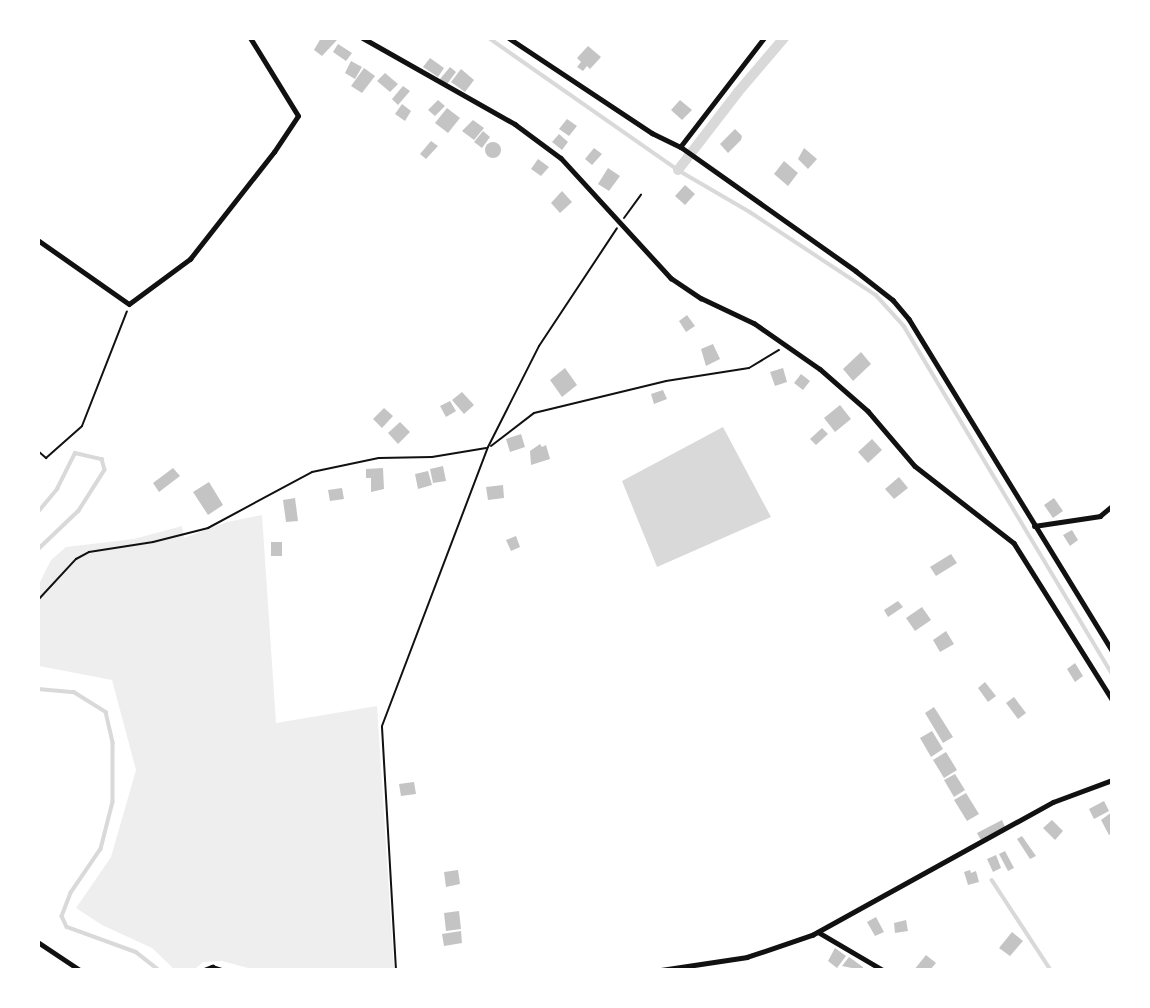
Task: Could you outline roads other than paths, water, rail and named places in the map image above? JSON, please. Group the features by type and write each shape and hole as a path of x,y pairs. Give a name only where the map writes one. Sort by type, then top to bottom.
{"street":[{"path":"38,240 130,304 190,259 274,152 298,116 250,38"},
{"path":"363,38 515,124 561,158 671,278 701,298 754,323 820,369 868,411 915,466 1014,543 1111,699"},
{"path":"509,38 652,133 681,147 856,271 892,300 909,319 1111,650"},
{"path":"681,147 764,38"},
{"path":"1034,526 1100,516 1111,506"},
{"path":"661,970 747,957 817,932 1053,802 1111,780"},
{"path":"817,932 883,970"},
{"path":"38,942 80,970"},
{"path":"204,970 212,967 222,970"}],"waterway":[{"path":"489,38 678,170 750,212 876,295 904,326 1112,673"},
{"path":"678,170 784,38"},
{"path":"38,512 57,489 75,453 102,459 105,470 79,511 38,550"},
{"path":"38,689 74,692 106,712 113,743 113,802 101,849 71,893 62,916 67,927 136,952 159,970"},
{"path":"992,880 1051,970"}]}
